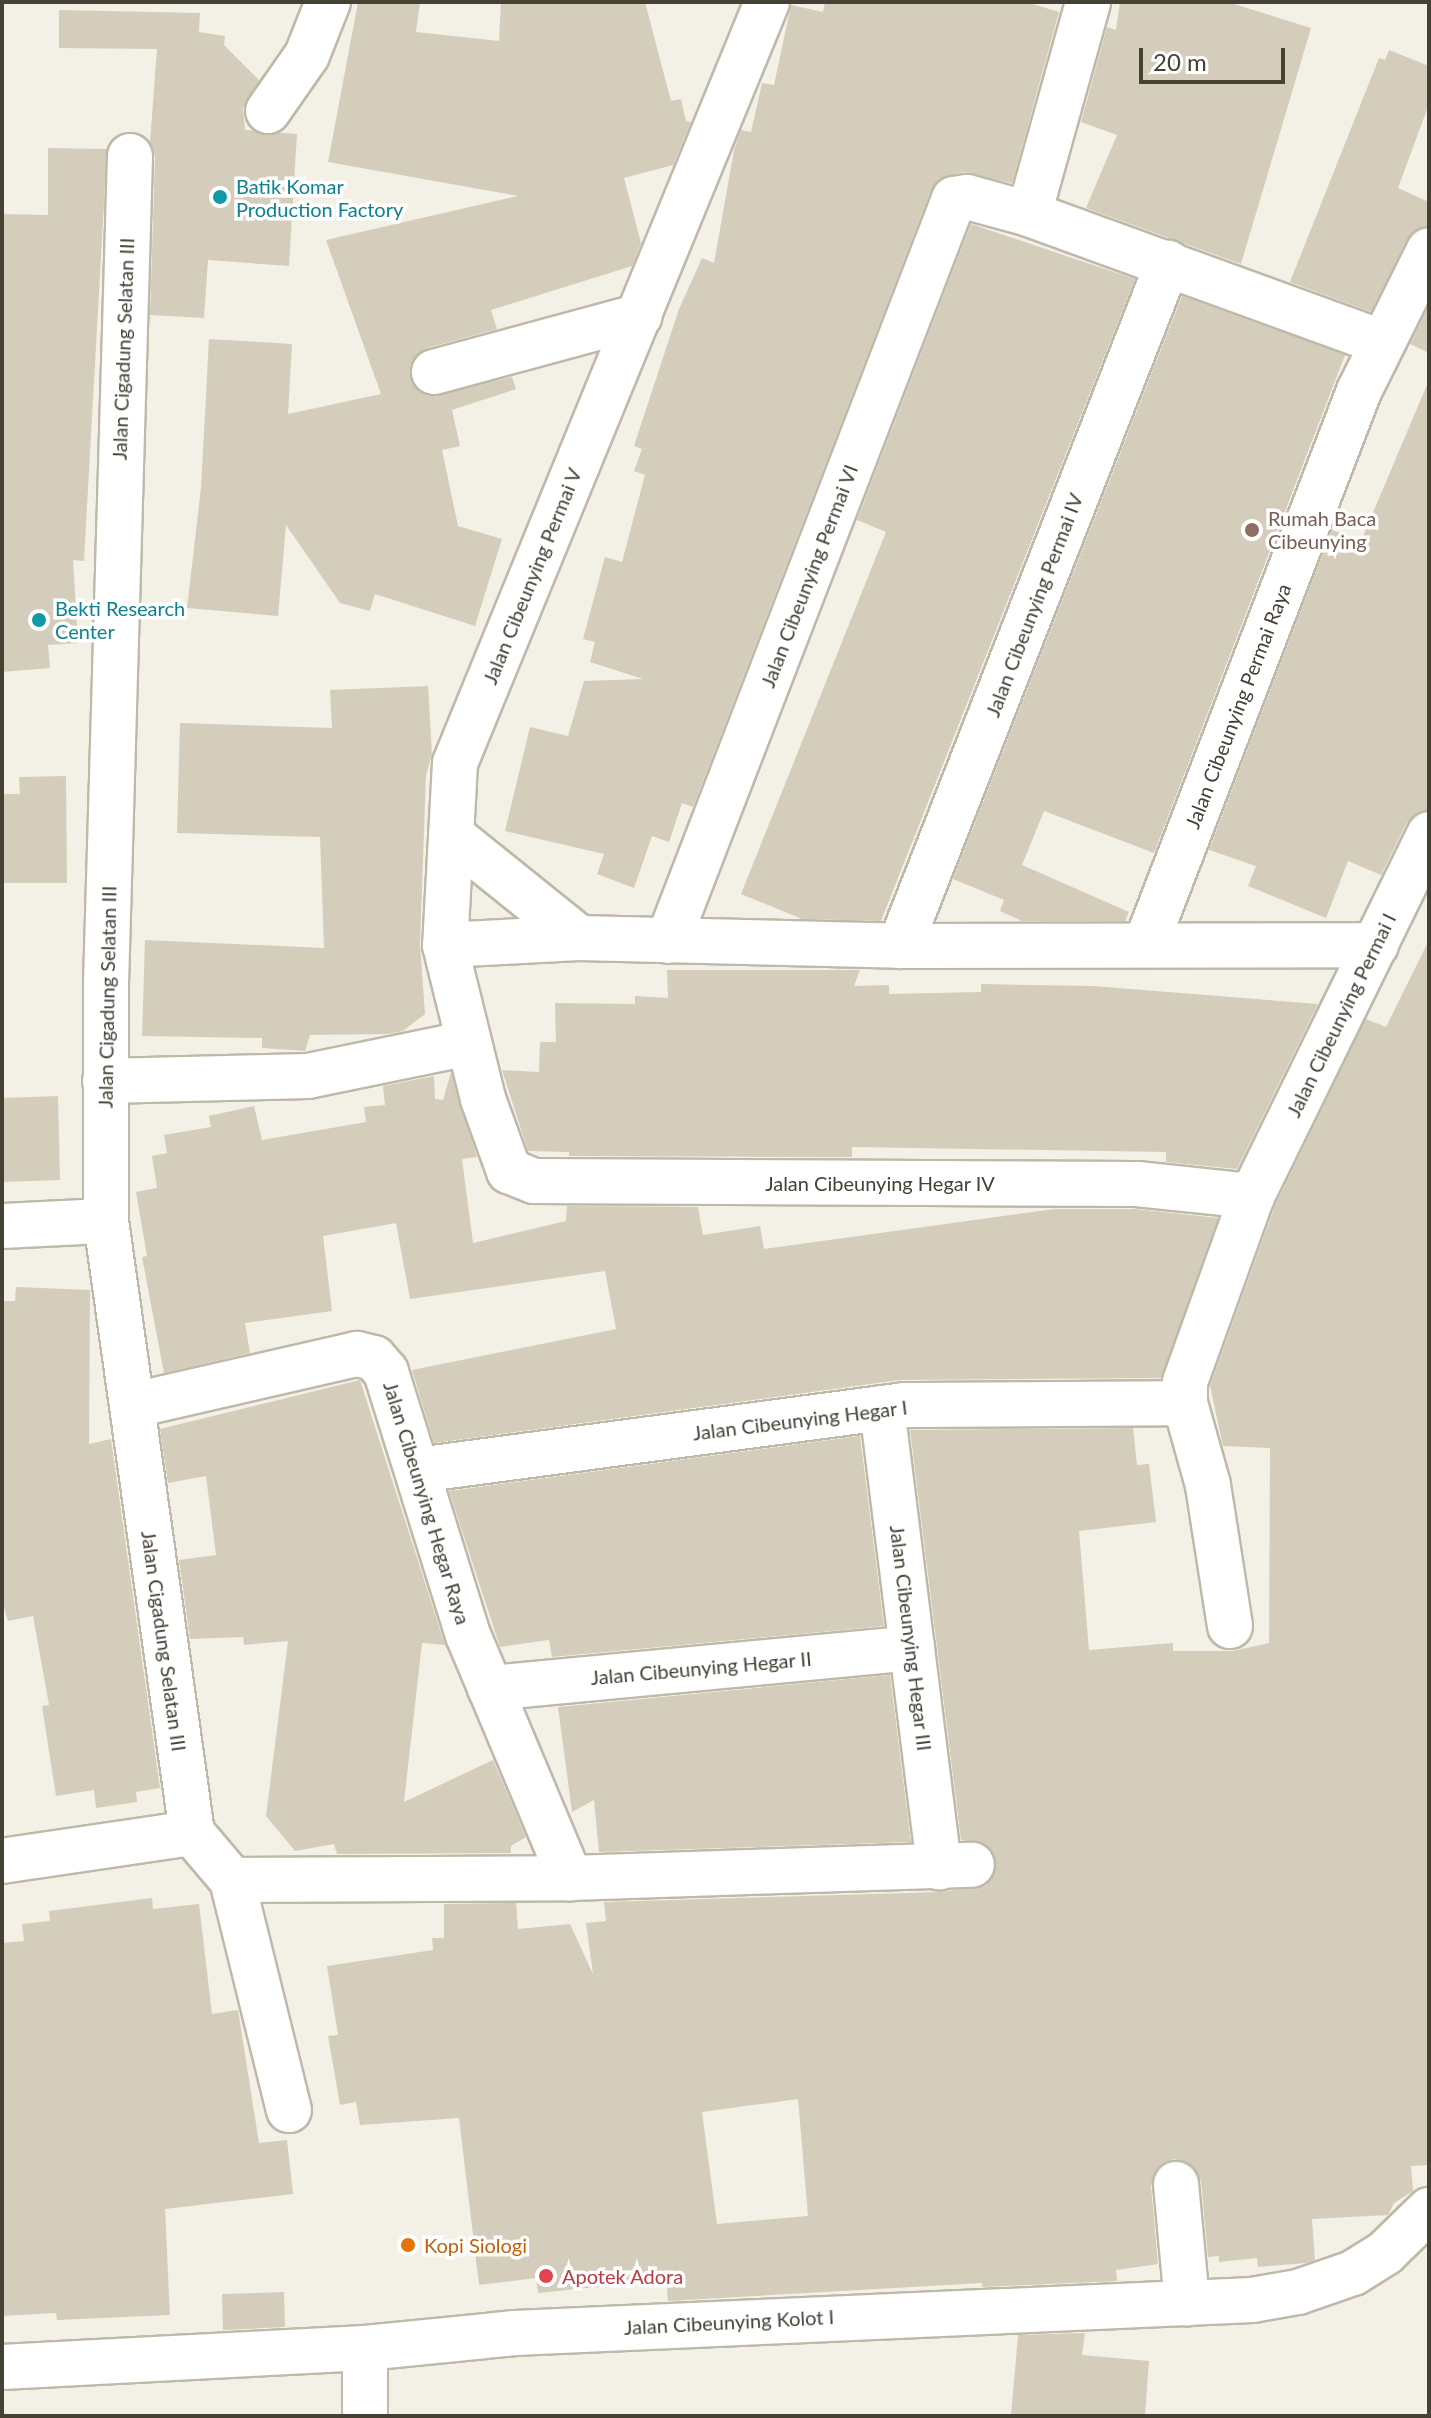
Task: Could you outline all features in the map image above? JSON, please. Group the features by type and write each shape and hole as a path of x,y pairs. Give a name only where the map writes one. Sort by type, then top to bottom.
{"street":[{"path":"268,111 307,55 328,2"},
{"name":"Jalan Cibeunying Permai V","path":"509,1171 469,1043 445,945 455,763 767,2"},
{"path":"1088,2 1029,214 1381,342"},
{"name":"Jalan Cigadung Selatan III","path":"130,156 105,1081 106,1221 192,1833"},
{"name":"Jalan Cibeunying Permai VI","path":"668,941 954,199 967,197 1029,214"},
{"name":"Jalan Cibeunying Permai Raya","path":"1146,944 1381,342 1429,250"},
{"name":"Jalan Cibeunying Permai IV","path":"900,946 1168,263"},
{"path":"434,372 640,316"},
{"name":"Jalan Cibeunying Permai I","path":"1185,1403 1185,1382 1252,1196 1429,834"},
{"path":"451,835 579,938"},
{"path":"445,945 579,938 900,946 1376,945"},
{"path":"105,1081 308,1076 469,1043"},
{"name":"Jalan Cibeunying Hegar IV","path":"509,1171 534,1181 1137,1184 1252,1196"},
{"path":"2,1226 106,1221"},
{"name":"Jalan Cibeunying Hegar Raya","path":"134,1405 357,1354 374,1358 386,1372 468,1635 570,1878"},
{"path":"1185,1403 1208,1485 1230,1626"},
{"name":"Jalan Cibeunying Hegar I","path":"418,1470 882,1408 1185,1403"},
{"name":"Jalan Cibeunying Hegar III","path":"570,1878 956,1866 912,1648 882,1408"},
{"name":"Jalan Cibeunying Hegar II","path":"490,1688 912,1648"},
{"path":"2,1861 192,1833 232,1880 289,2110"},
{"path":"232,1880 570,1878"},
{"path":"1176,2184 1187,2303"},
{"name":"Jalan Cibeunying Kolot I","path":"2,2367 365,2348 515,2333 1187,2303 1298,2292 1353,2273 1385,2253 1429,2210"},
{"path":"365,2348 365,2416"}],"building":[{"path":"358,2 420,2 416,32 499,41 501,2 645,2 671,101 681,99 686,121 691,122 673,165 624,178 641,243 632,266 491,310 497,329 427,348 410,365 416,389 428,396 512,377 516,389 452,410 460,446 442,450 458,526 502,539 475,626 375,594 370,611 340,603 286,525 278,616 187,608 201,488 209,339 292,344 288,414 381,394 326,240 518,196 328,162"},
{"path":"825,2 1026,2 1059,12 1012,183 963,172 939,179 931,190 693,807 682,803 669,842 652,836 634,888 597,874 604,854 505,831 530,727 568,736 584,681 643,679 590,662 595,642 583,639 605,557 622,562 645,475 634,471 642,449 634,446 679,309 702,258 714,263 734,150 741,130 751,132 762,83 774,85 791,5 823,12"},
{"path":"1120,2 1228,2 1311,28 1241,264 1086,208 1117,135 1081,122 1107,27 1116,30"},
{"name":"Batik Komar Production Factory","path":"59,10 200,13 199,32 225,36 224,45 259,80 243,108 245,130 297,134 289,266 208,260 204,318 150,315 155,157 150,142 157,49 59,48"},
{"path":"1389,50 1429,66 1429,104 1398,188 1429,202 1429,225 1407,239 1371,312 1290,282 1379,58 1385,60"},
{"path":"48,148 107,149 84,561 73,560 78,643 48,645 50,668 2,672 2,214 48,215"},
{"path":"971,224 1135,279 881,921 802,919 741,894 886,532 857,520"},
{"path":"1182,296 1345,355 1154,853 1044,811 1022,865 1129,912 1125,921 1022,921 1000,911 1004,900 953,879"},
{"path":"1429,306 1429,353 1410,344"},
{"path":"1429,380 1429,809 1407,822 1381,875 1348,861 1326,918 1248,886 1256,866 1209,850 1332,530 1361,541"},
{"path":"428,686 432,754 426,775 420,944 425,1014 403,1031 388,1034 310,1035 305,1051 262,1048 262,1038 142,1036 145,940 324,948 320,837 177,833 180,723 332,728 330,690"},
{"path":"66,776 67,883 2,883 2,794 20,794 19,777"},
{"path":"1429,940 1429,2165 1411,2166 1413,2191 1394,2203 1388,2215 1312,2219 1315,2260 1306,2263 1258,2267 1257,2258 1219,2262 1219,2256 1208,2257 1201,2181 1187,2162 1174,2159 1161,2164 1151,2186 1158,2264 1116,2270 1117,2281 982,2287 982,2283 668,2301 666,2280 538,2293 536,2278 479,2285 459,2118 360,2125 356,2102 340,2105 328,2036 338,2035 327,1966 433,1950 432,1938 444,1938 444,1904 516,1903 518,1929 570,1924 593,1974 586,1923 606,1921 604,1902 941,1892 986,1886 994,1876 994,1853 983,1843 961,1840 910,1430 1133,1428 1137,1465 1149,1464 1156,1522 1079,1531 1089,1650 1173,1643 1173,1651 1233,1651 1269,1643 1270,1448 1223,1446 1210,1386 1275,1206 1366,1019 1386,1027","holes":["798,2099 808,2216 717,2224 702,2112"]},
{"path":"667,970 860,970 854,986 889,985 889,994 981,992 981,984 1093,986 1318,1004 1237,1169 1166,1162 1166,1152 852,1147 852,1157 569,1156 569,1152 528,1151 502,1070 539,1072 540,1042 556,1042 555,1003 635,1004 635,996 668,998"},
{"path":"451,1072 477,1157 462,1159 473,1243 566,1221 567,1206 698,1207 703,1235 760,1226 764,1249 1055,1209 1136,1209 1218,1218 1161,1378 900,1380 434,1443 412,1370 616,1329 605,1271 410,1299 396,1223 323,1236 332,1311 245,1323 250,1353 164,1373 142,1257 147,1256 136,1192 157,1188 152,1156 167,1153 164,1135 211,1127 209,1116 254,1106 262,1140 366,1122 364,1107 385,1105 383,1086 434,1076 435,1099 443,1100"},
{"path":"58,1096 60,1180 2,1182 2,1098"},
{"path":"16,1287 90,1290 89,1444 111,1439 160,1788 136,1792 137,1802 96,1808 94,1790 56,1796 42,1706 49,1705 33,1616 8,1621 2,1601 2,1301 15,1301"},
{"path":"360,1380 445,1645 422,1643 404,1802 493,1760 526,1837 511,1846 511,1853 337,1854 334,1844 295,1851 266,1816 288,1641 244,1645 243,1637 190,1639 179,1560 216,1555 206,1476 168,1483 160,1429"},
{"path":"860,1436 884,1626 552,1657 549,1640 500,1647 449,1491"},
{"path":"890,1675 911,1842 599,1852 594,1800 572,1812 558,1707"},
{"path":"152,1898 153,1909 199,1904 212,2014 238,2010 259,2143 287,2140 293,2194 165,2209 170,2315 57,2320 56,2313 2,2316 2,1943 24,1941 22,1924 50,1921 49,1911"},
{"path":"284,2292 285,2327 223,2330 222,2294"},
{"path":"1085,2333 1082,2355 1149,2361 1145,2416 1011,2416 1018,2335"}],"place":[{"name":"Batik Komar Production Factory","path":"220,197"},
{"name":"Rumah Baca Cibeunying","path":"1252,530"},
{"name":"Bekti Research Center","path":"39,620"},
{"name":"Kopi Siologi","path":"408,2245"},
{"name":"Apotek Adora","path":"546,2276"}]}
